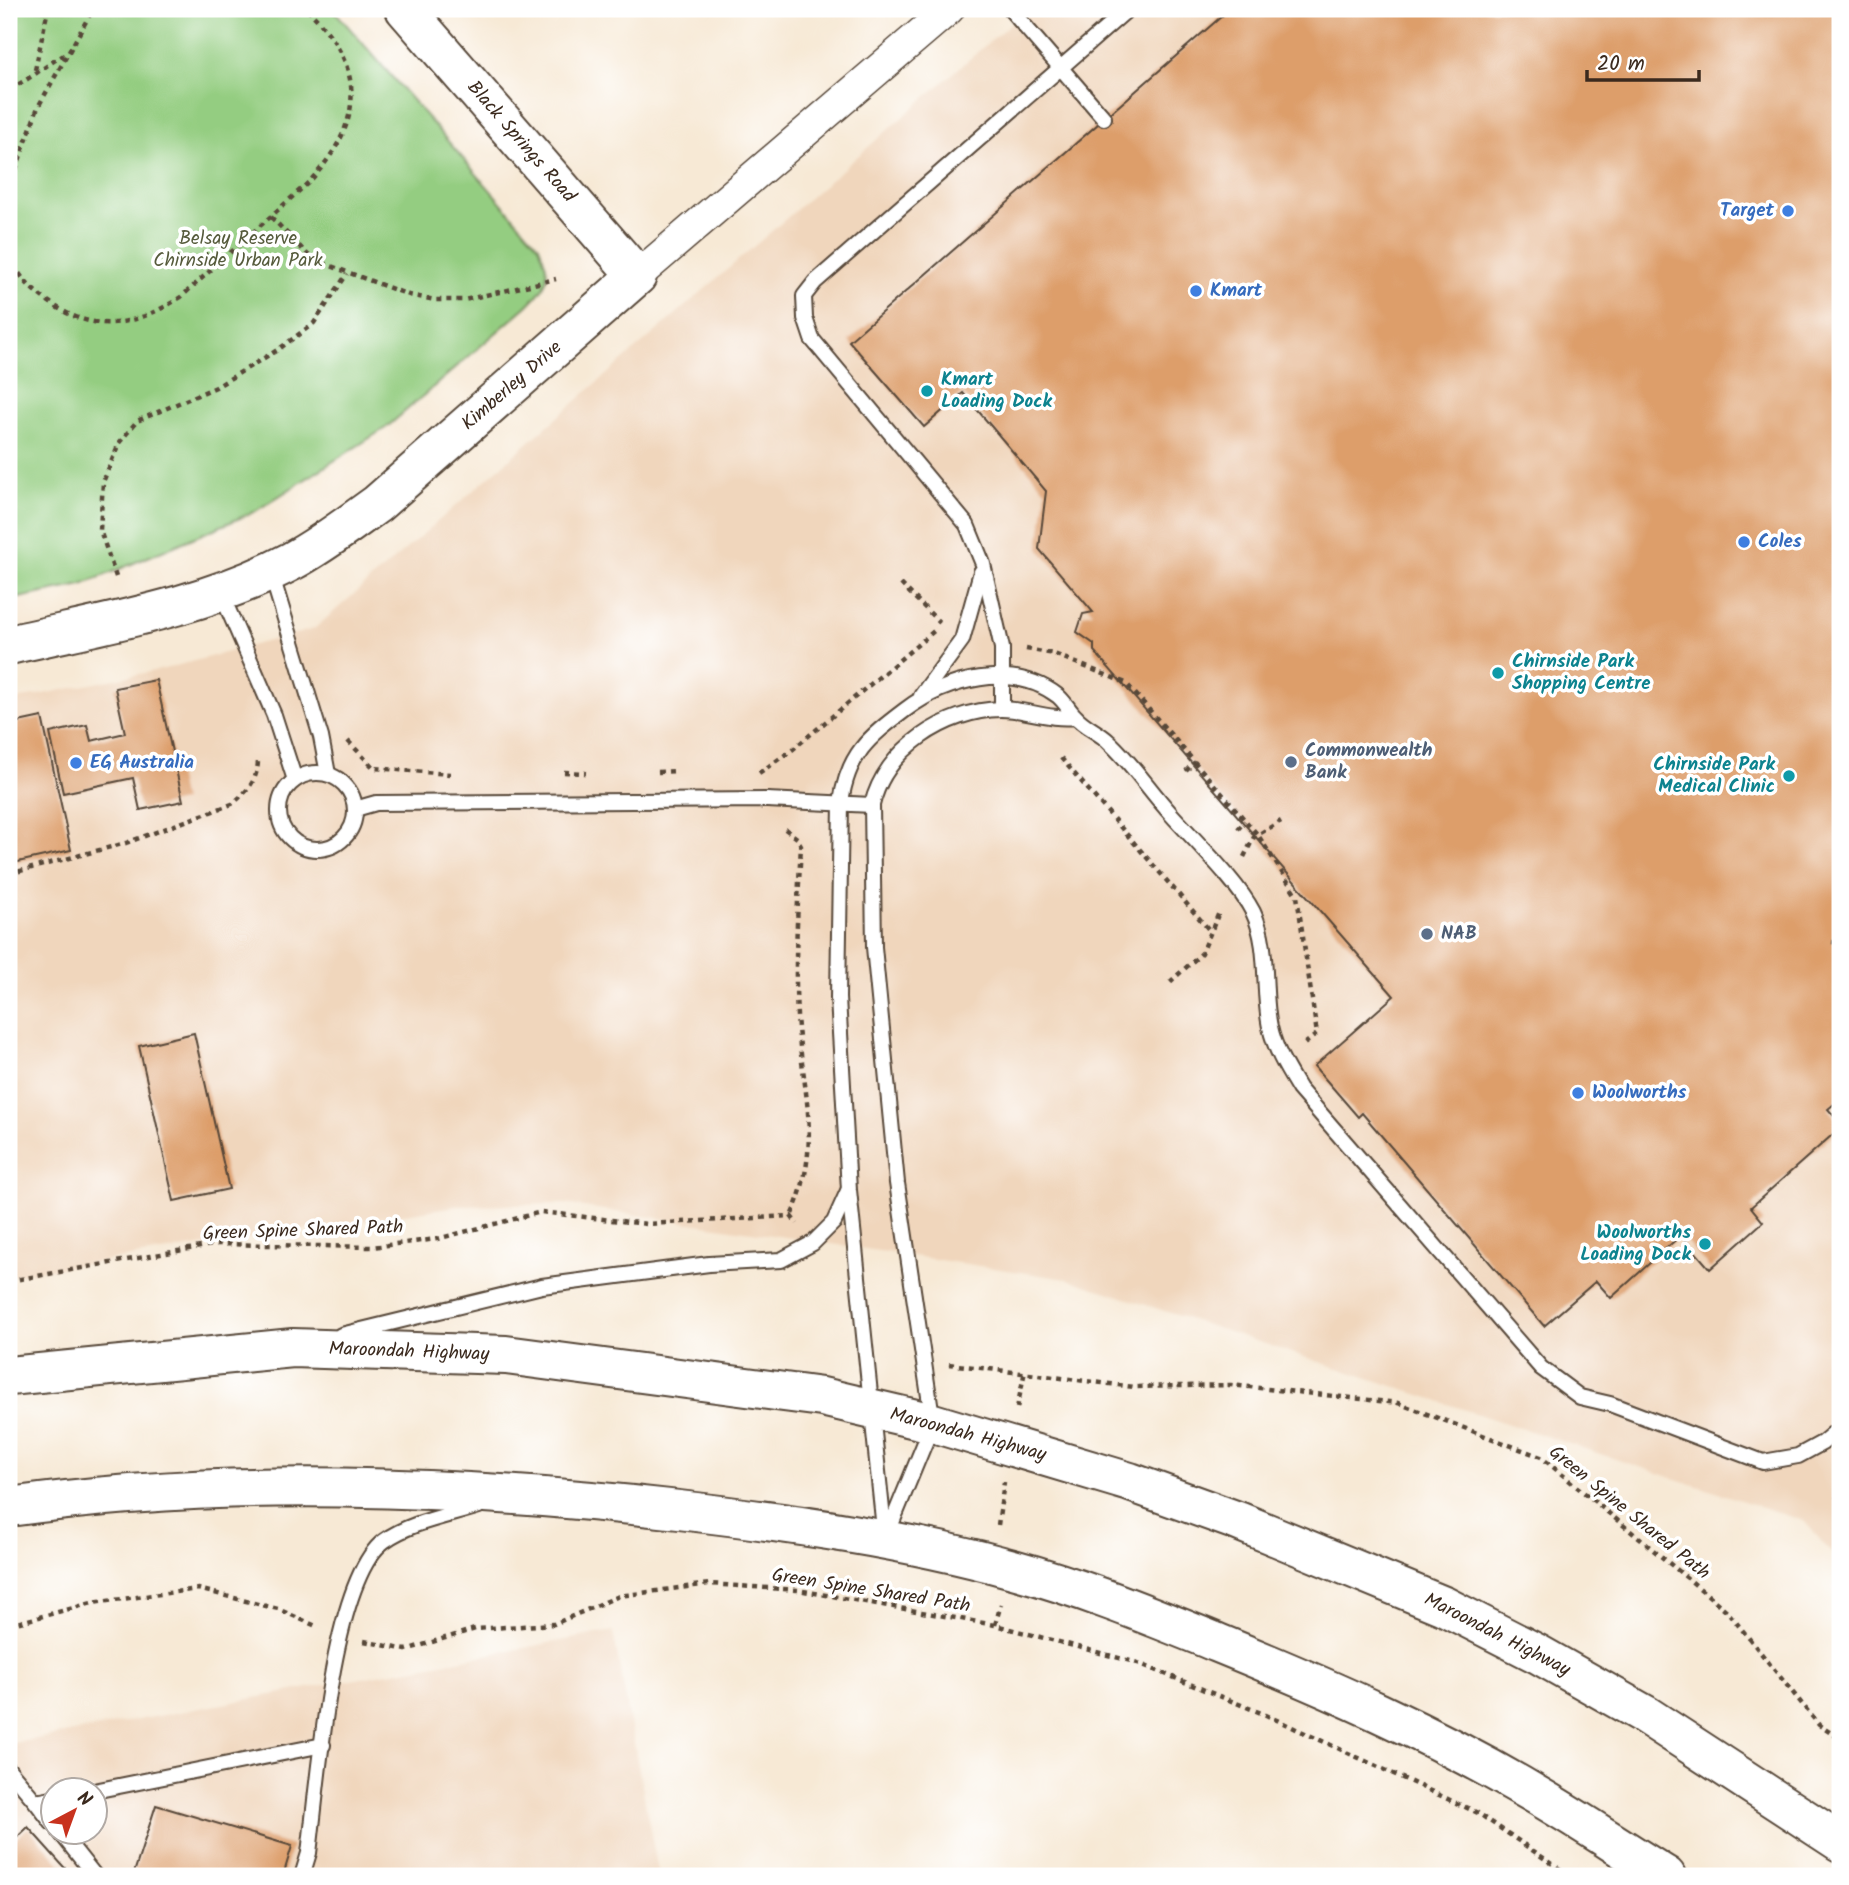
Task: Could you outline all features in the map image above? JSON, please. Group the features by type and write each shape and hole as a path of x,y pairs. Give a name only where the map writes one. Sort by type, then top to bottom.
{"main road":[{"name":"Black Springs Road","path":"405,9 637,276"},
{"name":"Kimberley Drive","path":"9,645 179,606 271,571 338,533 377,503 637,276"},
{"name":"Maroondah Highway","path":"9,1376 293,1348 506,1355 822,1397 933,1423 1130,1482 1238,1521 1444,1606 1644,1714 1840,1842"},
{"path":"9,1507 87,1496 222,1488 520,1493 746,1518 885,1539 1000,1565 1148,1614 1338,1692 1531,1792 1666,1876"}],"street":[{"name":"Kimberley Drive","path":"637,276 950,9"}],"lane":[{"path":"1010,9 1104,118"},
{"path":"1002,709 1002,648 983,564 959,512 812,339 805,318 804,296 815,282 1128,9"},
{"path":"918,700 962,640 983,564"},
{"path":"271,571 321,737 328,774"},
{"path":"220,590 270,704 295,780"},
{"path":"885,1539 869,1409 849,1190 838,998 841,802 844,781 854,756 869,738 918,700 953,683 976,678 1000,677 1050,691 1075,717 1109,742 1252,911 1261,935 1270,1026 1278,1051 1299,1089 1541,1368 1580,1397 1610,1404 1763,1462 1798,1456 1822,1443 1840,1427"},
{"path":"885,1539 933,1423 897,1183 874,947 872,805 878,782 909,745 958,715 1002,709 1060,719 1075,717"},
{"path":"328,774 347,788 355,809 348,833 339,841 319,848 301,844 287,833 279,813 286,789 295,780 305,775 328,774"},
{"path":"355,809 376,803 767,800 872,805"},
{"path":"293,1348 451,1306 542,1286 709,1264 781,1260 813,1243 834,1222 849,1190"},
{"path":"302,1876 309,1853 328,1684 359,1575 382,1542 401,1531 520,1493"},
{"path":"108,1788 323,1745"},
{"path":"9,1770 38,1805"},
{"path":"71,1846 95,1876"}],"path":[{"path":"34,71 48,9"},
{"path":"9,189 37,107 93,9"},
{"path":"9,256 30,291 72,317 108,326 125,323 163,309 180,297 271,217 326,163 341,140 352,111 350,79 340,47 307,9"},
{"path":"9,88 22,85 34,71 65,54"},
{"path":"271,217 312,259 346,274 435,300 476,298 556,279"},
{"path":"116,577 100,530 103,482 119,443 137,421 216,387 314,323 346,274"},
{"path":"813,1243 791,1216 804,1188 810,1126 797,1017 796,949 800,845 789,831 778,827 757,774 792,750 941,624"},
{"path":"1091,671 1126,684 1245,821 1297,896 1317,1034"},
{"path":"321,737 345,737 374,768 459,775"},
{"path":"9,874 126,843 232,804 246,793 256,779 257,750 284,746"},
{"path":"1061,758 1211,932"},
{"path":"1186,771 1195,762"},
{"path":"556,772 592,773"},
{"path":"653,772 684,772"},
{"path":"1238,829 1245,821"},
{"path":"1832,942 1840,943"},
{"path":"1840,1044 1840,1104"},
{"name":"Green Spine Shared Path","path":"9,1281 217,1244 372,1247 437,1239 541,1212 647,1224 791,1216"},
{"name":"Green Spine Shared Path","path":"926,1363 1024,1371 1134,1387 1231,1385 1398,1403 1541,1457 1727,1611 1819,1725 1840,1739"},
{"path":"995,1625 1001,1607 998,1519 1024,1371"},
{"name":"Green Spine Shared Path","path":"9,1625 92,1603 198,1589 278,1609 341,1637 406,1650 475,1629 554,1624 620,1596 709,1584 798,1590 995,1625 1138,1663 1266,1715 1478,1814 1570,1876"}],"shaded area":[{"name":"Chirnside Park Shopping Centre","path":"1027,9 1840,9 1840,1563 1804,1521 1067,1279 564,1204 456,1206 9,1276 9,701 164,669 314,629"},
{"path":"613,1631 659,1876 9,1876 9,1744"}],"green space":[{"name":"Belsay Reserve Chirnside Urban Park","path":"9,9 333,9 539,246 546,265 545,285 527,306 387,427 254,512 82,585 9,600"}],"building":[{"name":"Chirnside Park Shopping Centre","path":"1230,9 1840,9 1840,1099 1828,1109 1840,1123 1840,1128 1751,1207 1763,1222 1710,1269 1681,1235 1611,1298 1596,1281 1544,1326 1362,1113 1358,1117 1314,1066 1394,996 1094,651 1094,644 1077,632 1083,614 1093,612 1039,549 1046,491 963,393 924,427 849,341"},
{"path":"156,680 183,801 140,810 133,778 63,793 50,733 87,725 91,741 125,733 115,688"},
{"path":"42,717 71,850 9,864 9,724"},
{"path":"194,1033 229,1189 174,1201 139,1046"},
{"path":"156,1805 292,1846 283,1876 133,1876"},
{"path":"28,1827 38,1838 38,1846 45,1846 72,1876 9,1876 9,1845"}],"place":[{"name":"Target","path":"1788,211"},
{"name":"Kmart","path":"1196,291"},
{"name":"Kmart Loading Dock","path":"927,391"},
{"name":"Coles","path":"1744,542"},
{"name":"Chirnside Park Shopping Centre","path":"1498,673"},
{"name":"Commonwealth Bank","path":"1291,762"},
{"name":"EG Australia","path":"76,763"},
{"name":"Chirnside Park Medical Clinic","path":"1789,776"},
{"name":"NAB","path":"1427,934"},
{"name":"Woolworths","path":"1578,1093"},
{"name":"Woolworths Loading Dock","path":"1705,1244"}]}
